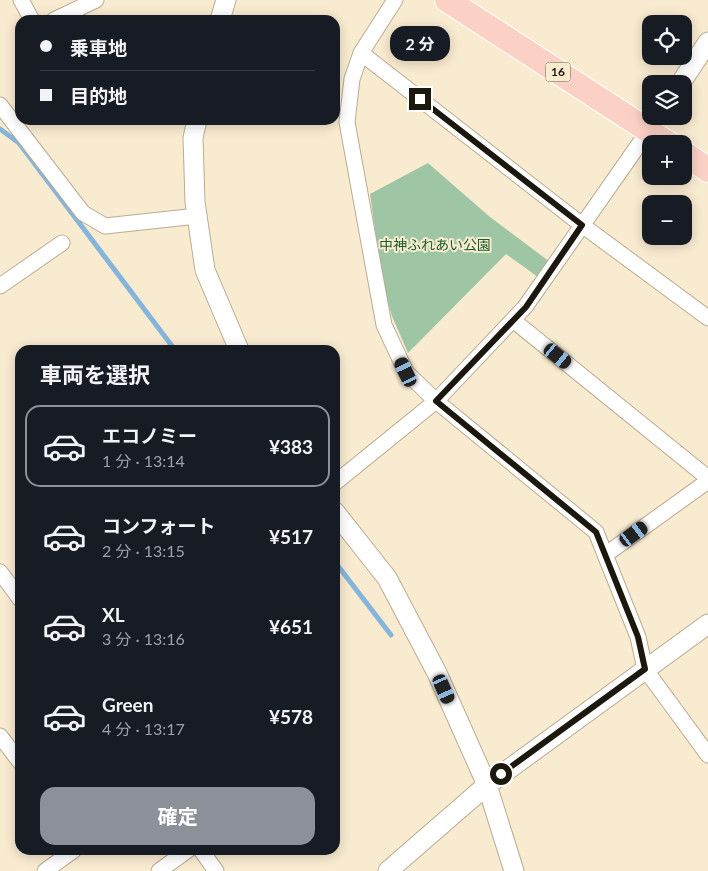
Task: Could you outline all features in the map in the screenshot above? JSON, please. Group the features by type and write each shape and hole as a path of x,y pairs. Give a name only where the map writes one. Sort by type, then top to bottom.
{"main road":[{"name":"16","path":"446,0 642,116"},
{"name":"16","path":"656,125 663,135"},
{"path":"692,159 708,170"}],"street":[{"path":"21,0 29,15"},
{"path":"64,15 96,0"},
{"path":"222,15 226,0"},
{"path":"395,0 361,53 352,79 347,122 384,325 406,372 436,401 596,532 638,637 645,669 708,755"},
{"path":"686,75 708,42"},
{"path":"361,53 582,225 708,318"},
{"path":"0,105 15,119"},
{"path":"20,125 83,213 105,226 197,216"},
{"path":"196,125 193,138 197,216 205,270 237,345"},
{"path":"340,479 436,401 526,307 653,125"},
{"path":"0,286 62,243"},
{"path":"513,320 708,480 605,555"},
{"path":"340,518 387,578 437,673 487,785 514,871"},
{"path":"0,572 15,593"},
{"path":"388,871 487,785 708,624"},
{"path":"0,736 15,756"},
{"path":"45,871 67,855"},
{"path":"159,871 181,855"},
{"path":"205,855 216,871"}],"green space":[{"name":"中神ふれあい公園","path":"428,163 490,217 550,262 538,277 506,254 408,353 392,316 383,286 370,194"}],"waterway":[{"path":"0,129 19,143 171,345"},
{"path":"340,569 391,635"}],"route":[{"path":"420,99 582,225 526,307 436,401 596,532 638,637 645,669 501,774"}]}
